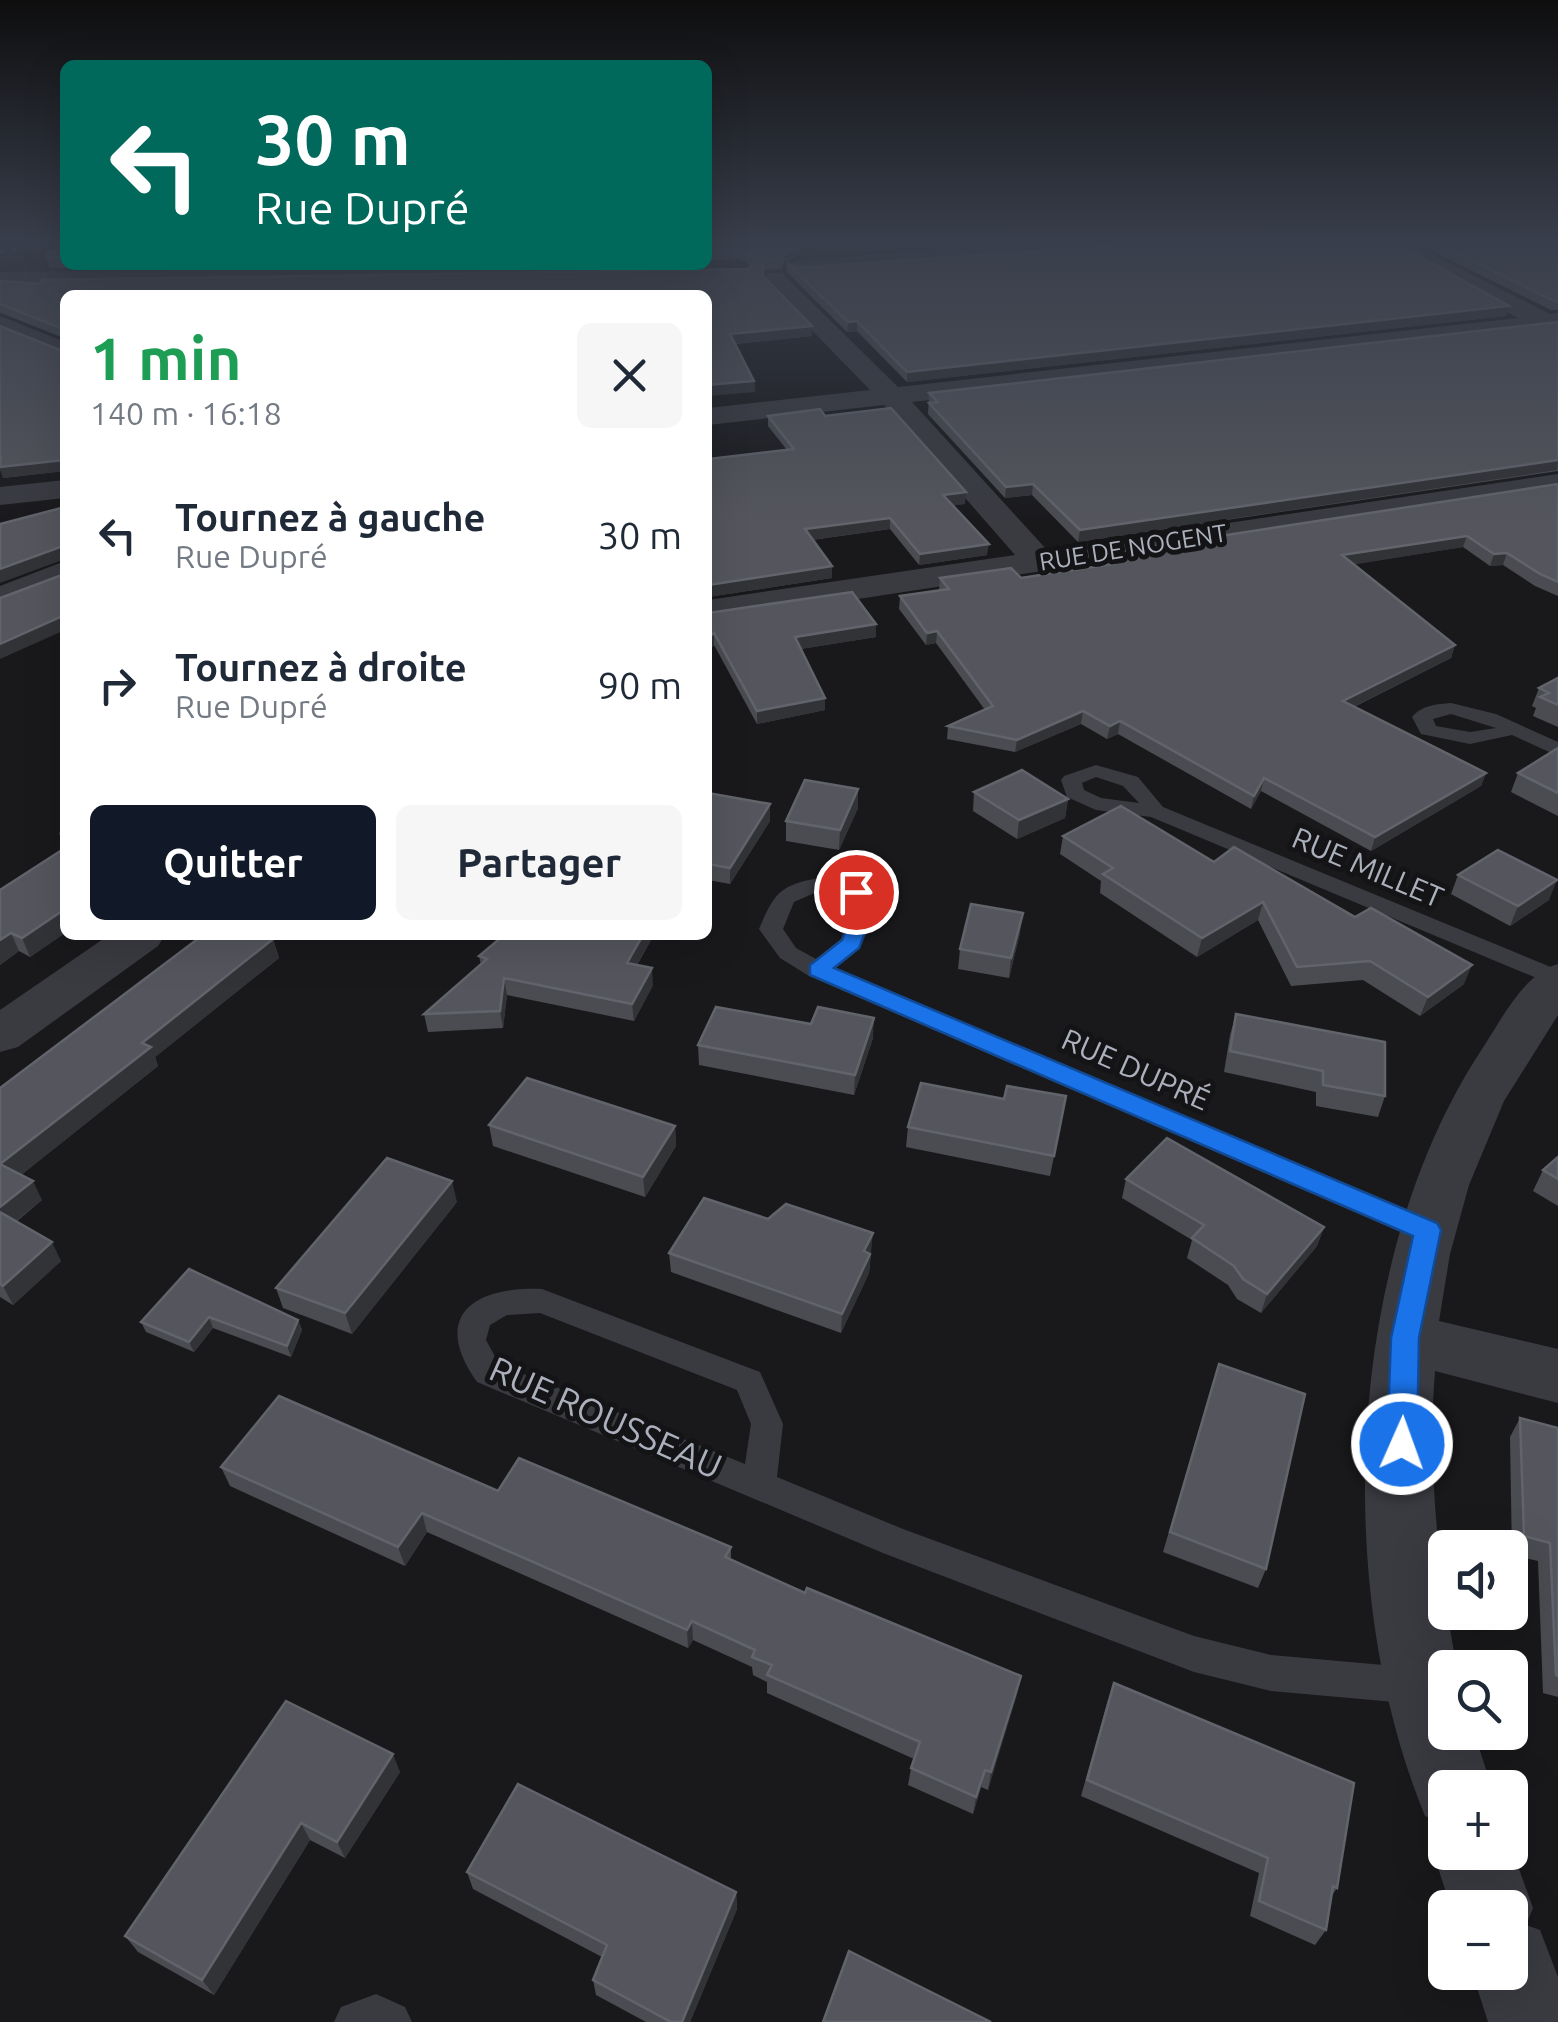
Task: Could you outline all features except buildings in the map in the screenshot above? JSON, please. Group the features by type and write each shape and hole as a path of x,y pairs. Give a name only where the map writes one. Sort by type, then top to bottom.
{"street":[{"path":"26,335 60,350"},
{"path":"834,335 1040,562"},
{"path":"712,417 1451,335"},
{"name":"RUE DE NOGENT","path":"712,611 1558,483"},
{"path":"0,496 60,490"},
{"path":"0,599 60,573"},
{"path":"0,1035 134,940"},
{"path":"1448,1770 1424,1687 1401,1478 1405,1338 1428,1230 1465,1124 1486,1083 1558,979"},
{"path":"1405,1338 1558,1376"},
{"path":"1520,1990 1531,2022"}],"lane":[{"path":"1512,729 1558,750"},
{"name":"RUE MILLET","path":"1155,811 1558,979"},
{"name":"RUE DUPRÉ","path":"818,970 1428,1230"},
{"name":"RUE ROUSSEAU","path":"759,1484 768,1424 749,1380 542,1301 514,1298 492,1306 475,1320 469,1336 471,1354 488,1374 896,1542 1194,1654 1271,1673 1424,1687"},
{"path":"356,2022 376,2016 390,2022"}],"route":[{"path":"856,892 864,910 851,944 818,970 1428,1230 1405,1338 1402,1444"}]}
